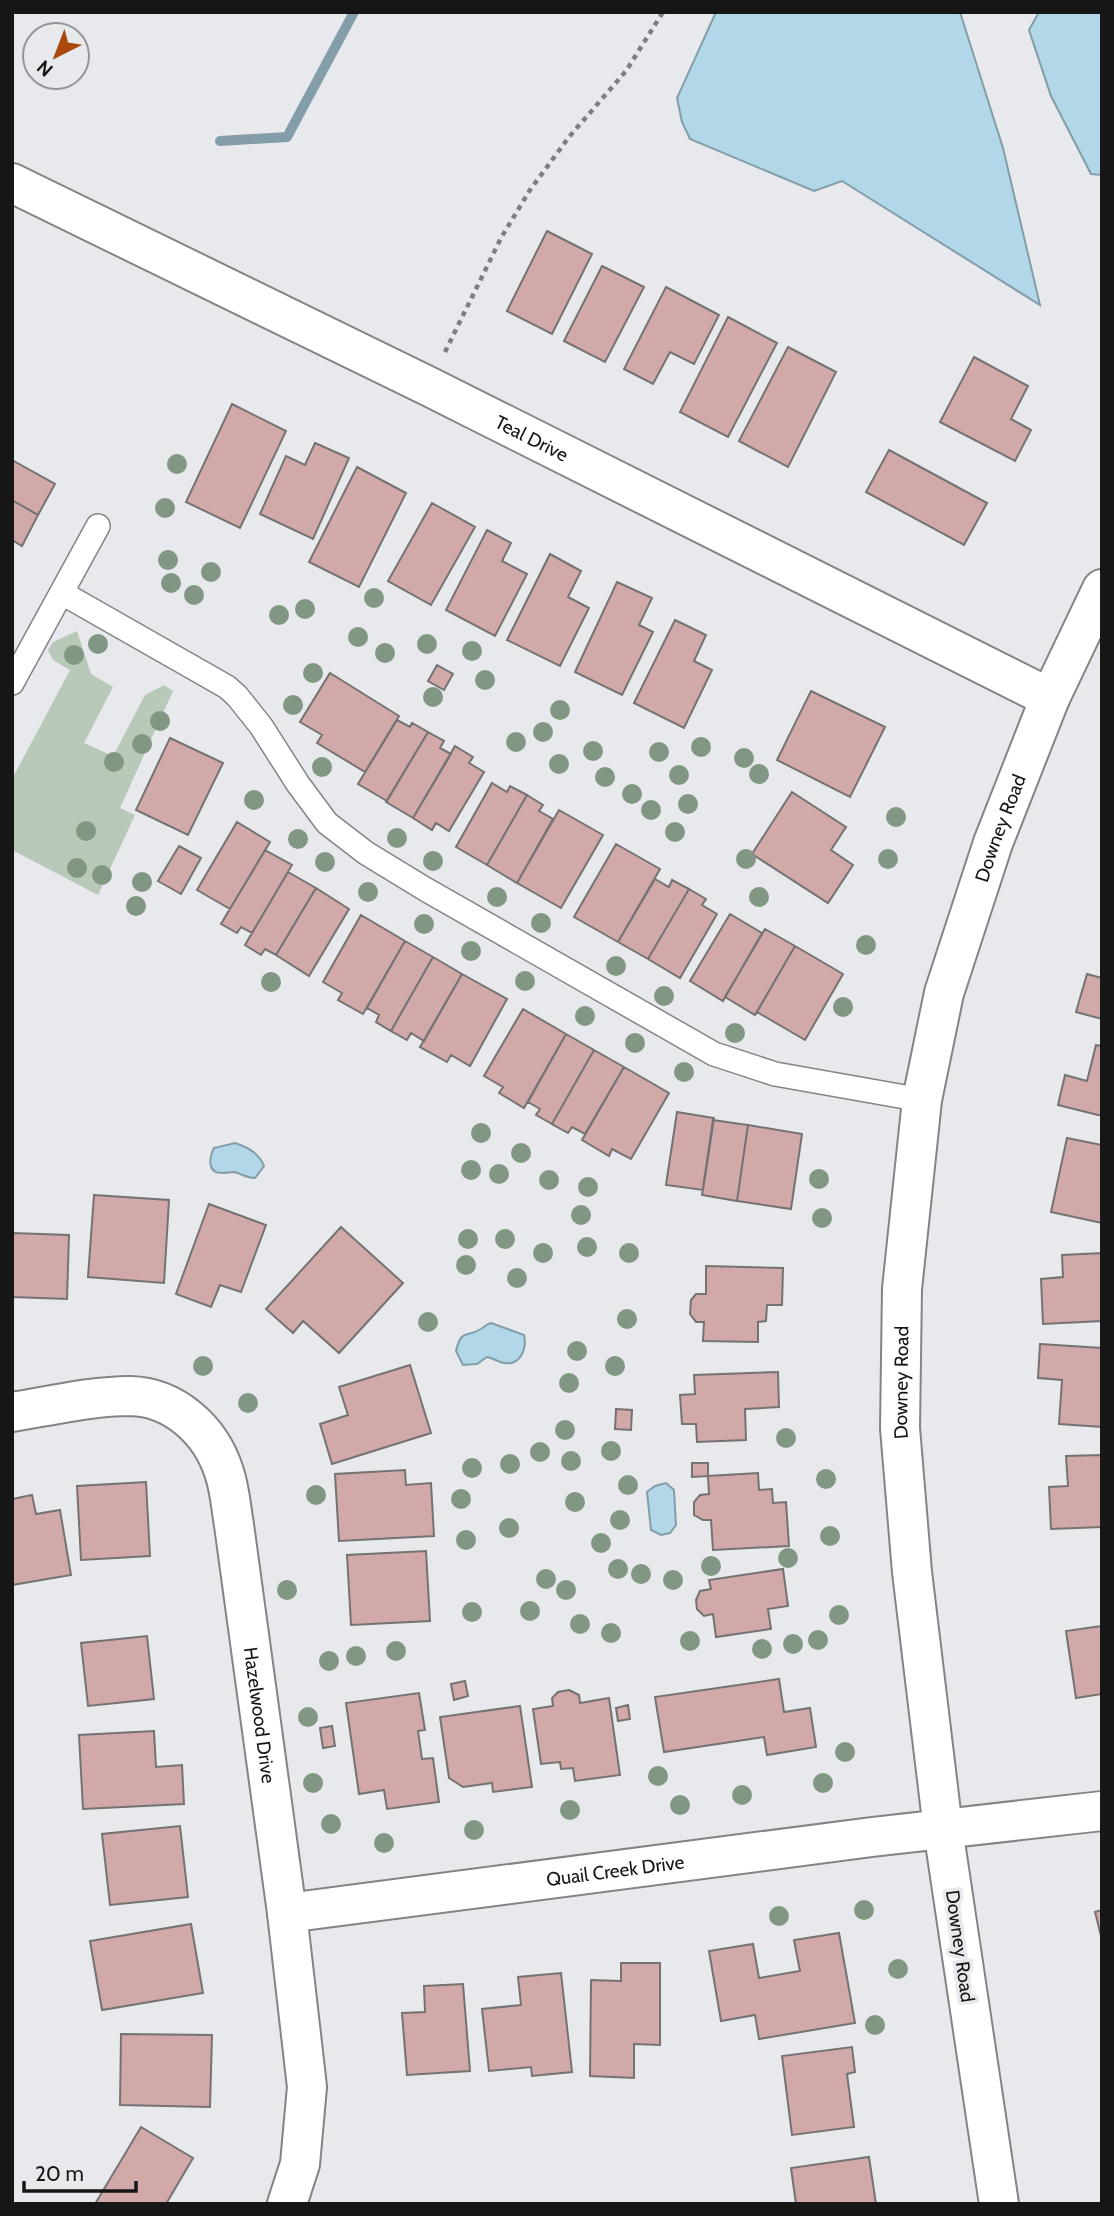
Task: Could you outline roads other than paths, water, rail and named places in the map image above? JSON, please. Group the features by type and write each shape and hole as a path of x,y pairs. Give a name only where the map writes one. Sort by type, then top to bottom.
{"street":[{"name":"Teal Drive","path":"12,183 428,386 1050,698"},
{"name":"Downey Road","path":"999,2204 943,1829 912,1572 900,1428 902,1289 922,1100 944,993 993,843 1050,698 1102,589"},
{"name":"Hazelwood Drive","path":"12,1412 131,1396 162,1402 191,1419 212,1444 225,1473 287,1913 307,2087 300,2164 287,2204"},
{"name":"Quail Creek Drive","path":"287,1913 1102,1811"}],"lane":[{"path":"12,683 98,526"},
{"path":"62,593 227,687 261,726 327,823 366,853 425,889 714,1054 775,1074 922,1100"}],"water":[{"path":"716,12 960,12 1003,148 1040,305 842,181 814,191 690,139 682,122 677,98"},
{"path":"1039,12 1102,12 1102,175 1091,174 1051,96 1029,30"},
{"path":"235,1143 252,1151 262,1161 264,1166 255,1178 234,1172 217,1172 212,1168 210,1160 214,1148"},
{"path":"491,1323 524,1335 522,1355 510,1363 487,1357 477,1364 463,1365 456,1351 462,1337"},
{"path":"666,1483 674,1490 676,1525 670,1533 661,1535 651,1530 647,1492"}],"waterway":[{"path":"220,141 287,137 354,12"}]}
